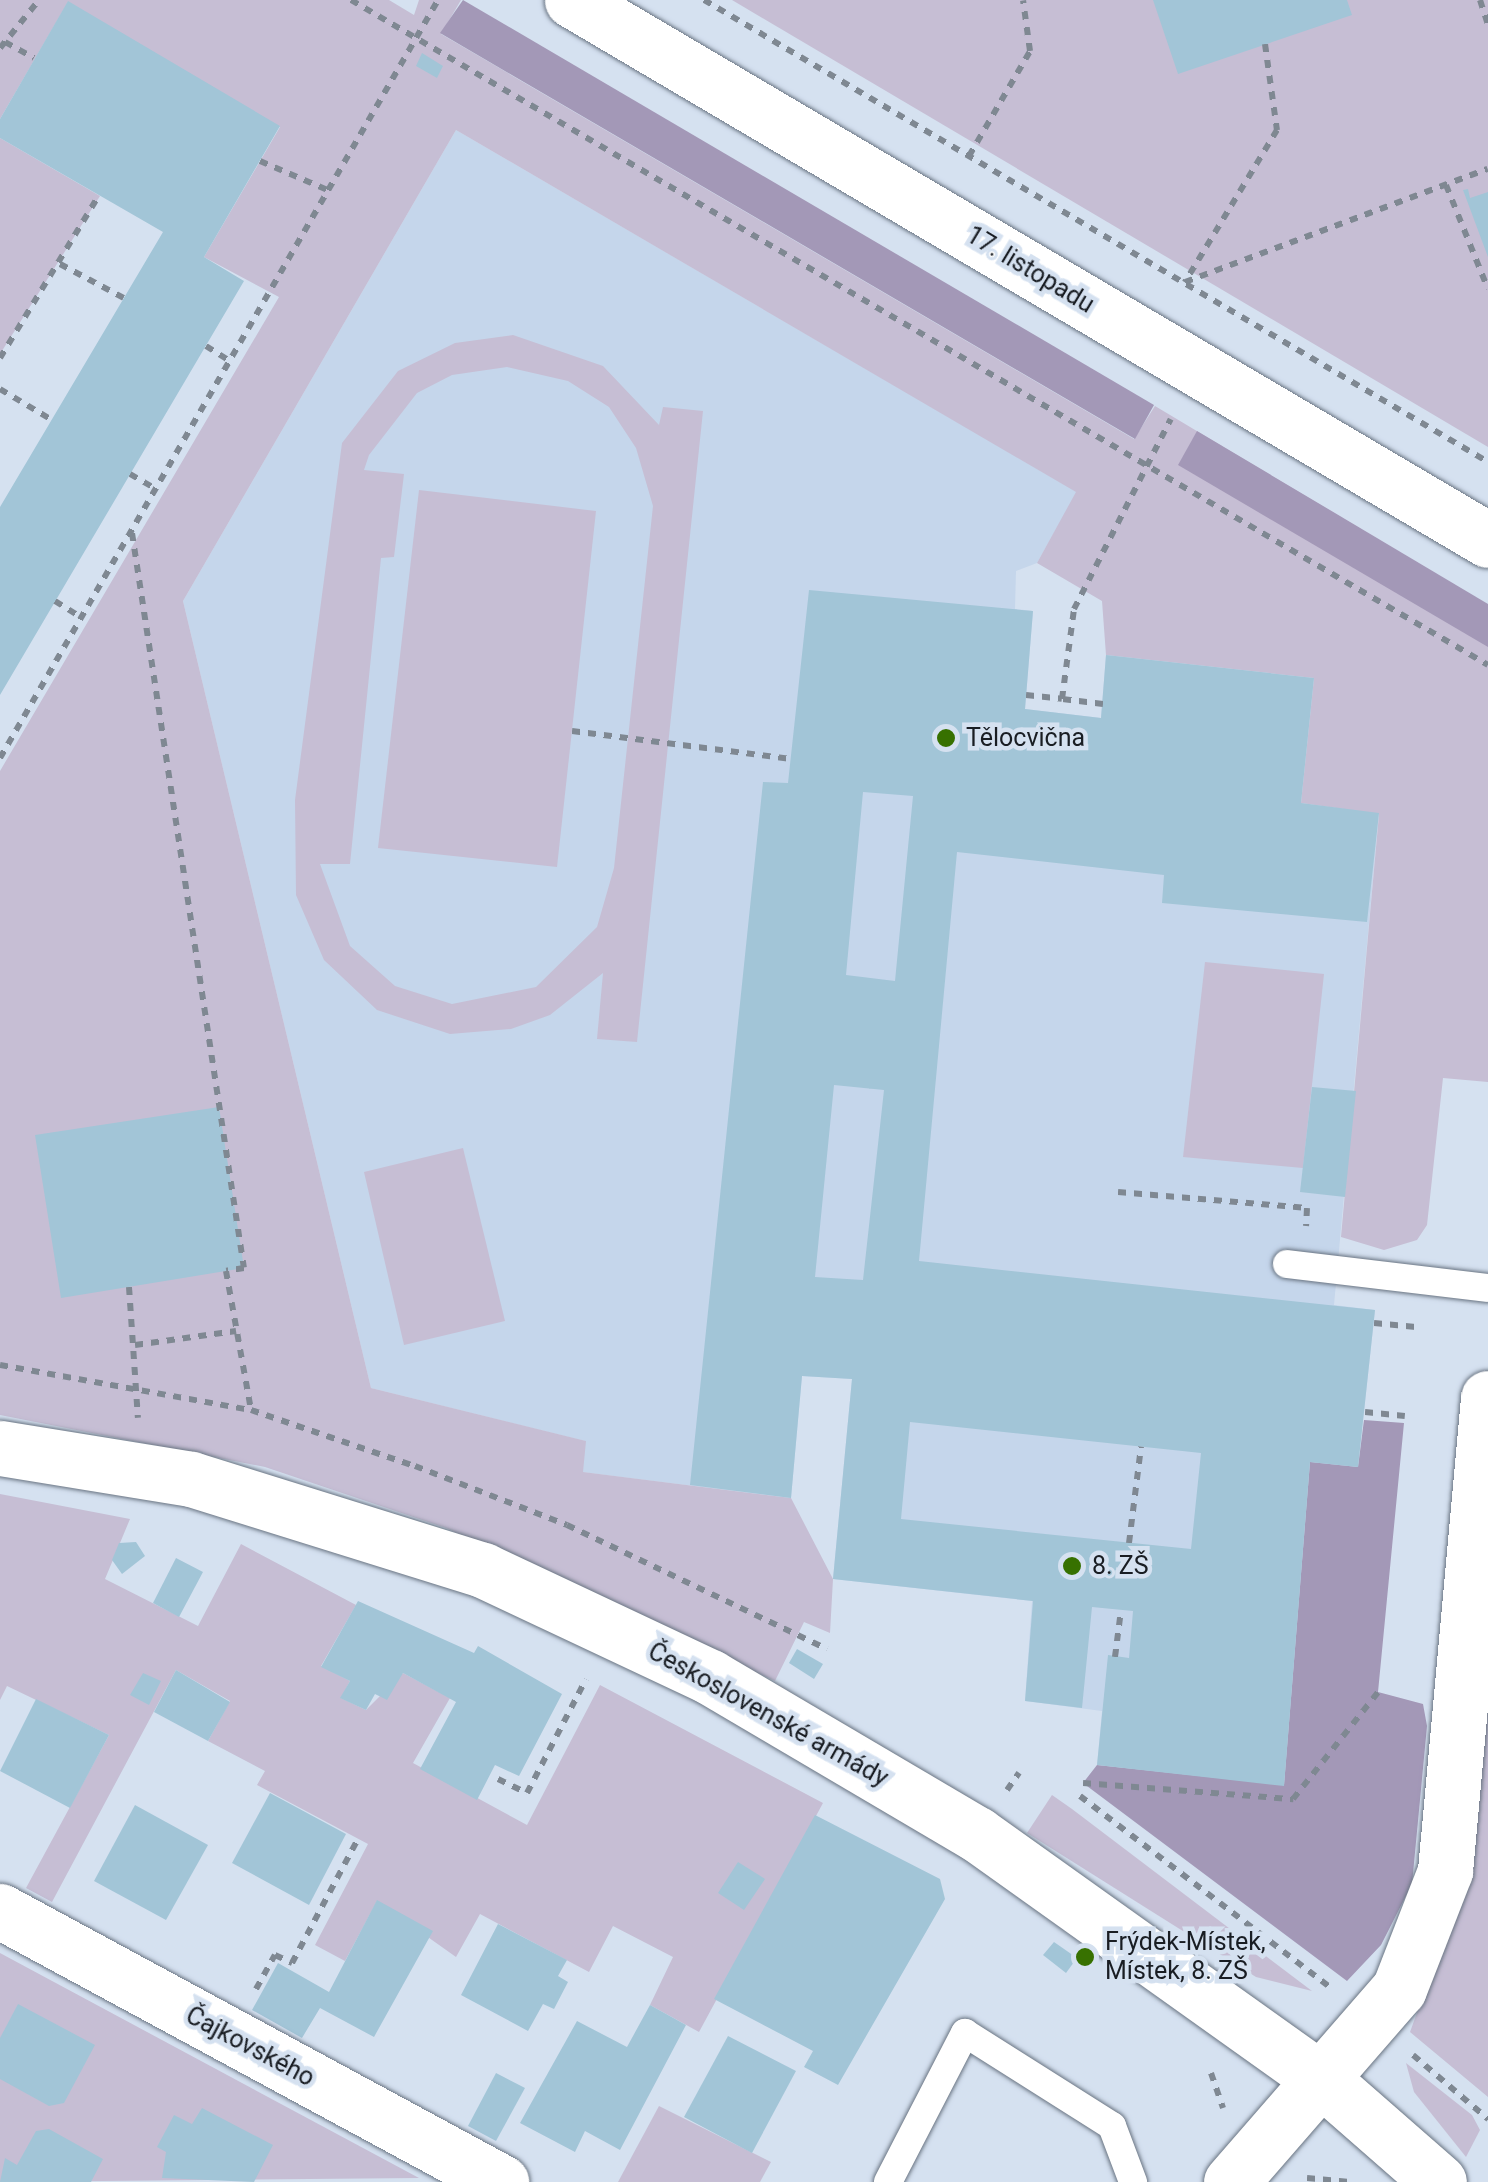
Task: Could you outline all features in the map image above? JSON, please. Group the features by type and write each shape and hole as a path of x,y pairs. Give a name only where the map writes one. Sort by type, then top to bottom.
{"street":[{"name":"17. listopadu","path":"572,0 1488,540"},
{"path":"1231,2182 1326,2083 1398,1989 1444,1870 1488,1398"},
{"name":"Československé armády","path":"0,1448 191,1478 484,1570 710,1677 976,1834 1326,2083 1439,2182"},
{"name":"Čajkovského","path":"0,1911 502,2182"}],"lane":[{"path":"1296,1265 1488,1288"},
{"path":"888,2182 965,2032 1112,2126 1133,2182"}],"path":[{"path":"34,58 2,45 39,0"},
{"path":"351,0 1488,665"},
{"path":"0,758 4,742 82,618 332,193 438,0"},
{"path":"704,0 1488,462"},
{"path":"969,156 1030,51 1023,0"},
{"path":"1480,0 1488,26"},
{"path":"1185,282 1278,130 1265,44"},
{"path":"260,161 332,193"},
{"path":"1185,282 1488,169"},
{"path":"1446,185 1488,289"},
{"path":"1,352 60,264 96,200"},
{"path":"60,264 124,298"},
{"path":"206,346 232,362"},
{"path":"0,389 52,420"},
{"path":"1062,699 1074,609 1171,419"},
{"path":"130,474 158,490"},
{"path":"132,534 244,1268 226,1271 252,1410"},
{"path":"56,601 82,618"},
{"path":"1026,695 1103,704"},
{"path":"572,731 791,758"},
{"path":"1118,1192 1308,1208 1296,1265"},
{"path":"129,1288 141,1389"},
{"path":"1374,1323 1416,1327"},
{"path":"135,1345 236,1331"},
{"path":"0,1365 252,1410 567,1526 827,1649"},
{"path":"1365,1412 1404,1416"},
{"path":"1129,1543 1141,1447"},
{"path":"1115,1657 1121,1610"},
{"path":"498,1779 527,1793 592,1669 574,1661"},
{"path":"1083,1783 1293,1799 1378,1692"},
{"path":"1080,1796 1374,2021 1488,2119"},
{"path":"249,2001 275,1955 292,1964 358,1840"},
{"path":"1199,2055 1217,2082 1224,2124"},
{"path":"1292,2182 1350,2182"}],"shaded area":[{"path":"0,0 389,0 414,15 419,0 461,0 441,34 1134,439 1155,406 1488,605 1488,1082 1443,1078 1427,1225 1417,1240 1384,1250 1341,1237 1379,814 1301,803 1314,678 1106,655 1102,601 1037,563 1076,492 456,130 183,601 371,1388 586,1441 583,1472 791,1498 833,1579 830,1633 804,1622 775,1681 446,1528 265,1467 0,1415 0,771 279,297 204,257 280,127 68,2 0,119"},
{"path":"463,0 1154,405 1135,439 440,33"},
{"path":"732,0 1488,0 1488,447"},
{"path":"456,130 1077,492 1037,563 1016,571 1015,609 1033,611 1025,709 1101,718 1106,655 1314,678 1301,803 1379,813 1334,1305 1375,1310 1358,1467 1310,1463 1284,1786 1097,1765 1102,1711 1025,1701 1032,1601 833,1579 852,1379 802,1376 791,1498 582,1472 585,1441 371,1388 183,601"},
{"path":"0,138 100,196 0,354"},
{"path":"513,335 603,366 659,425 663,407 703,411 637,1042 597,1039 603,973 550,1015 511,1029 450,1034 377,1010 324,960 296,895 295,800 342,443 398,371 455,343","holes":["507,367 568,381 609,407 636,448 653,506 614,868 597,927 536,987 452,1004 395,986 350,946 320,864 350,864 381,558 394,557 404,474 364,470 369,455 417,393 452,375"]},
{"path":"1197,431 1488,604 1488,647 1178,465"},
{"path":"419,490 596,511 557,867 378,848"},
{"path":"1205,962 1324,974 1303,1168 1183,1157"},
{"path":"463,1148 505,1321 404,1345 364,1172"},
{"path":"1364,1420 1404,1423 1378,1692 1423,1704 1427,1726 1412,1884 1381,1945 1347,1981 1083,1783 1097,1765 1284,1785 1310,1462 1358,1467"},
{"path":"0,1494 130,1519 105,1579 198,1626 241,1544 356,1605 321,1666 350,1681 341,1698 366,1710 403,1673 450,1698 413,1763 527,1825 600,1685 823,1803 699,2032 650,2005 673,1957 613,1926 589,1972 480,1914 456,1957 377,1901 345,1961 315,1945 368,1844 257,1785 265,1771 208,1741 230,1701 176,1670 52,1902 26,1888 109,1735 7,1686 0,1700"},
{"path":"1488,1714 1488,2097 1410,2032 1469,1870 1478,1725"},
{"path":"1052,1795 1312,1991 1256,1977 1027,1833"},
{"path":"0,1953 419,2178 0,2182"},
{"path":"1406,2063 1472,2115 1480,2130 1466,2157 1414,2092"},
{"path":"659,2106 771,2162 760,2182 618,2182"}],"building":[{"path":"1153,0 1347,0 1352,15 1178,74"},
{"path":"68,1 280,126 204,257 244,281 0,695 0,507 163,232 0,138 0,119"},
{"path":"422,53 443,66 437,78 416,66"},
{"path":"1468,189 1470,198 1488,192 1488,257 1463,190"},
{"path":"809,590 1033,611 1025,709 1101,718 1106,655 1314,678 1301,803 1379,813 1367,922 1162,903 1164,875 957,852 919,1261 1375,1310 1358,1467 1310,1462 1284,1786 1097,1765 1108,1655 1129,1658 1133,1611 1092,1607 1082,1708 1025,1701 1033,1601 833,1579 852,1379 802,1376 791,1498 690,1485 763,782 788,783","holes":["863,792 913,796 895,981 846,975","834,1085 884,1090 863,1280 815,1277","910,1422 1201,1453 1191,1549 901,1519"]},
{"path":"1312,1087 1356,1091 1345,1197 1300,1192"},
{"path":"219,1107 244,1268 61,1298 35,1135"},
{"path":"136,1542 145,1556 122,1574 112,1560 119,1543"},
{"path":"176,1558 203,1572 179,1617 153,1603"},
{"path":"358,1601 474,1653 478,1646 562,1694 519,1776 495,1765 477,1800 420,1769 456,1702 403,1673 387,1700 375,1694 366,1710 340,1698 350,1681 321,1667"},
{"path":"797,1649 823,1664 814,1679 789,1663"},
{"path":"176,1670 230,1702 208,1741 154,1712"},
{"path":"143,1673 161,1681 149,1705 130,1695"},
{"path":"36,1699 109,1735 70,1808 0,1771"},
{"path":"270,1793 346,1834 309,1905 232,1863"},
{"path":"135,1805 208,1845 166,1920 94,1881"},
{"path":"815,1815 940,1879 945,1899 838,2085 804,2067 813,2051 714,1999"},
{"path":"738,1862 765,1879 744,1910 718,1893"},
{"path":"377,1900 433,1931 374,2037 320,2008 302,2038 252,2010 278,1963 329,1992"},
{"path":"498,1924 567,1960 558,1976 568,1982 554,2009 543,2004 528,2031 461,1995"},
{"path":"1054,1942 1077,1958 1066,1973 1043,1955"},
{"path":"18,2004 95,2045 64,2103 49,2106 0,2079 0,2038"},
{"path":"650,2005 686,2025 620,2150 585,2131 575,2152 520,2123 577,2021 627,2047"},
{"path":"728,2036 796,2071 752,2153 684,2117"},
{"path":"496,2073 525,2088 496,2141 468,2126"},
{"path":"202,2108 273,2145 254,2182 162,2178 166,2152 157,2147 174,2115 192,2124"},
{"path":"49,2129 103,2159 91,2182 0,2182 5,2158 17,2165 36,2131"}],"place":[{"name":"Tělocvična","path":"946,738"},
{"name":"8. ZŠ","path":"1072,1566"},
{"name":"Frýdek-Místek, Místek, 8. ZŠ","path":"1085,1957"}]}
